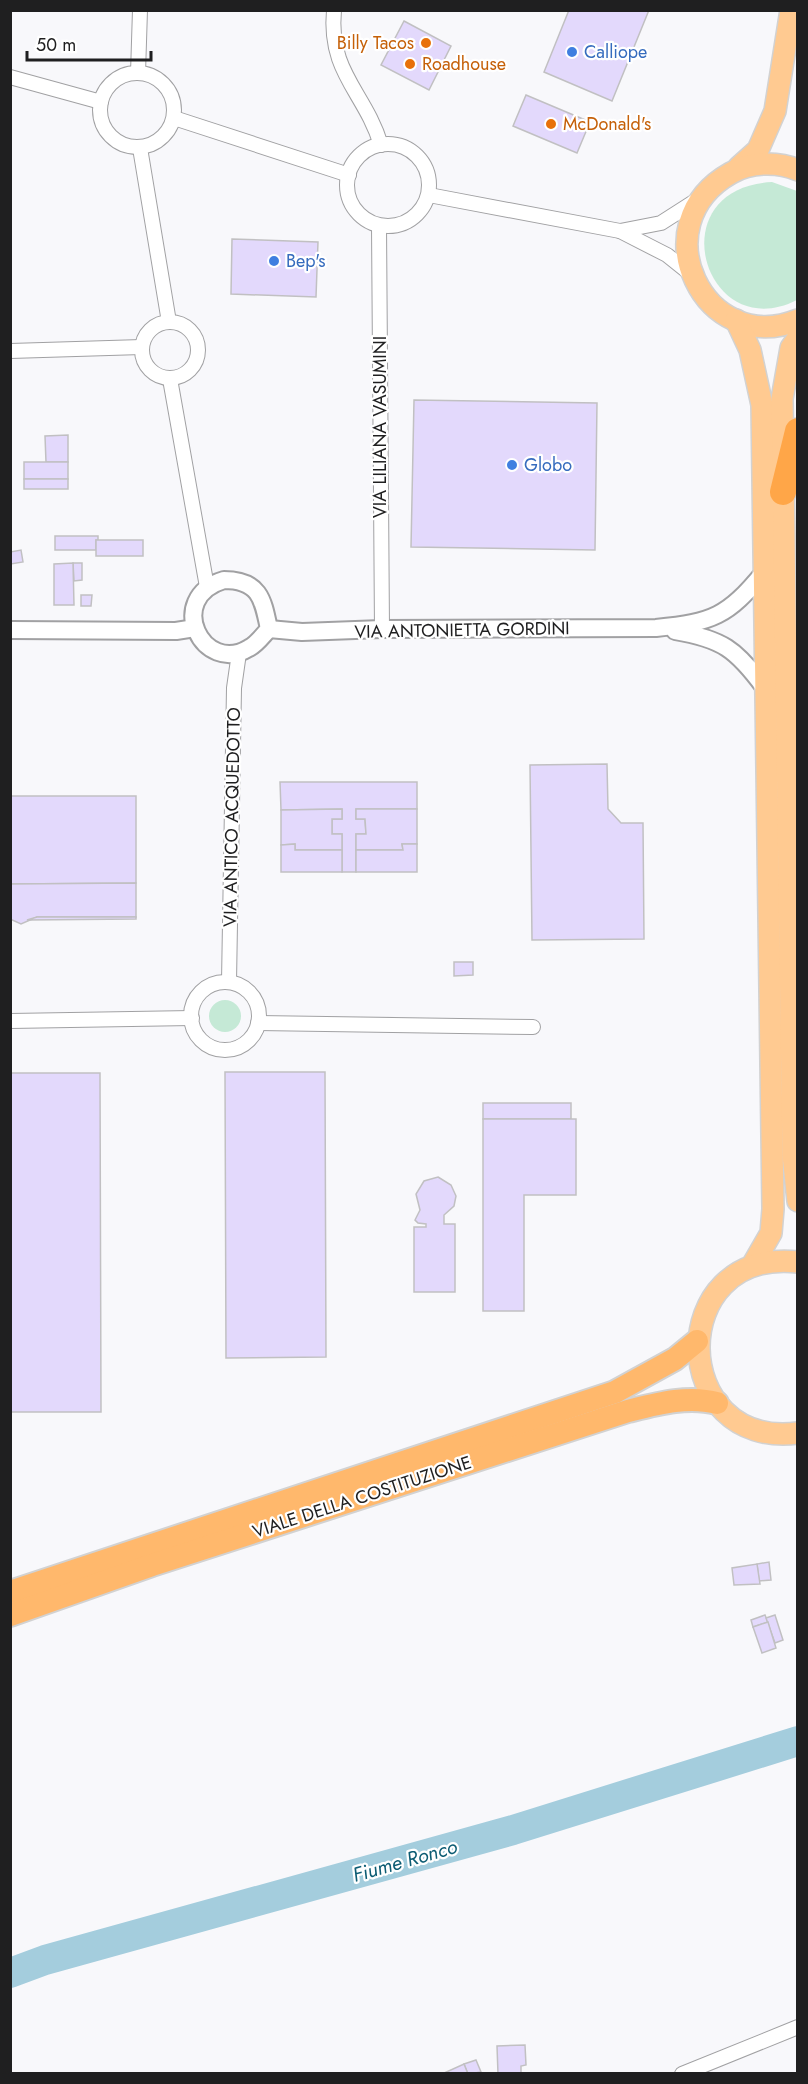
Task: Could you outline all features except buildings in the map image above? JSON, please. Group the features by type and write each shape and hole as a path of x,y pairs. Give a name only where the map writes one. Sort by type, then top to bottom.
{"highway":[{"path":"783,492 798,431"},
{"name":"VIALE DELLA COSTITUZIONE","path":"10,1592 615,1392 675,1359 697,1341"},
{"name":"VIALE DELLA COSTITUZIONE","path":"10,1615 164,1562 628,1411 683,1401 705,1400 717,1403"}],"main road":[{"path":"791,10 775,111 758,150 737,169 717,180 701,197 690,218 686,241 692,275 699,289 715,307 736,320 756,326 776,326 798,320"},
{"path":"737,169 756,164 775,164 798,170"},
{"path":"736,320 752,358 762,405 764,687 773,1209 771,1233 752,1266"},
{"path":"798,338 791,348 782,399 793,1155 798,1201"},
{"path":"798,1262 782,1261 752,1266 734,1276 718,1290 704,1314 697,1341 701,1374 717,1403 727,1413 752,1428 773,1433 798,1433"}],"street":[{"path":"138,73 140,10"},
{"path":"334,10 334,50 343,74 376,130 381,145"},
{"path":"138,73 159,80 166,87 174,107 174,118 162,138 140,148 128,147 116,142 101,122 101,102 108,87 116,80 138,73"},
{"path":"10,76 101,102"},
{"path":"174,118 349,175"},
{"path":"381,145 394,145 418,156 425,167 429,181 429,195 424,207 404,224 379,225 357,212 349,195 349,175 360,155 381,145"},
{"path":"140,148 169,322"},
{"path":"429,195 620,231 667,255 692,275"},
{"path":"620,231 661,223 701,197"},
{"name":"VIA LILIANA VASUMINI","path":"379,225 382,629"},
{"path":"169,322 186,327 196,341 198,350 193,367 187,373 170,379 161,377 146,366 142,348 148,333 161,324 169,322"},
{"path":"10,351 142,348"},
{"path":"170,379 207,587"},
{"name":"VIA ANTONIETTA GORDINI","path":"269,629 302,633 382,629 656,628 696,624 719,615 740,601 764,572"},
{"path":"224,580 242,582 251,586 263,600 269,629 250,648 240,653 217,652 200,638 195,628 196,600 207,587 224,580"},
{"path":"10,630 176,631 195,628"},
{"name":"VIA ANTONIETTA GORDINI","path":"656,628 695,634 718,642 739,654 764,687"},
{"name":"VIA ANTICO ACQUEDOTTO","path":"229,982 234,688 240,653"},
{"path":"229,982 249,992 256,1001 258,1023 248,1042 228,1050 208,1045 194,1028 192,1018 193,1006 198,996 217,983 229,982"},
{"path":"10,1021 192,1018"},
{"path":"258,1023 533,1027"},
{"path":"682,2073 798,2027"}],"green space":[{"path":"772,182 797,191 797,300 765,309 738,302 718,285 706,261 705,234 714,210 736,191"},
{"path":"225,1000 237,1004 241,1016 237,1028 225,1032 213,1028 209,1016 213,1004"}],"waterway":[{"name":"Fiume Ronco","path":"10,1973 45,1960 513,1830 798,1741"}],"place":[{"name":"Billy Tacos","path":"426,43"},
{"name":"Calliope","path":"572,52"},
{"name":"Roadhouse","path":"410,64"},
{"name":"McDonald's","path":"551,124"},
{"name":"Bep's","path":"274,261"},
{"name":"Globo","path":"512,465"}]}
